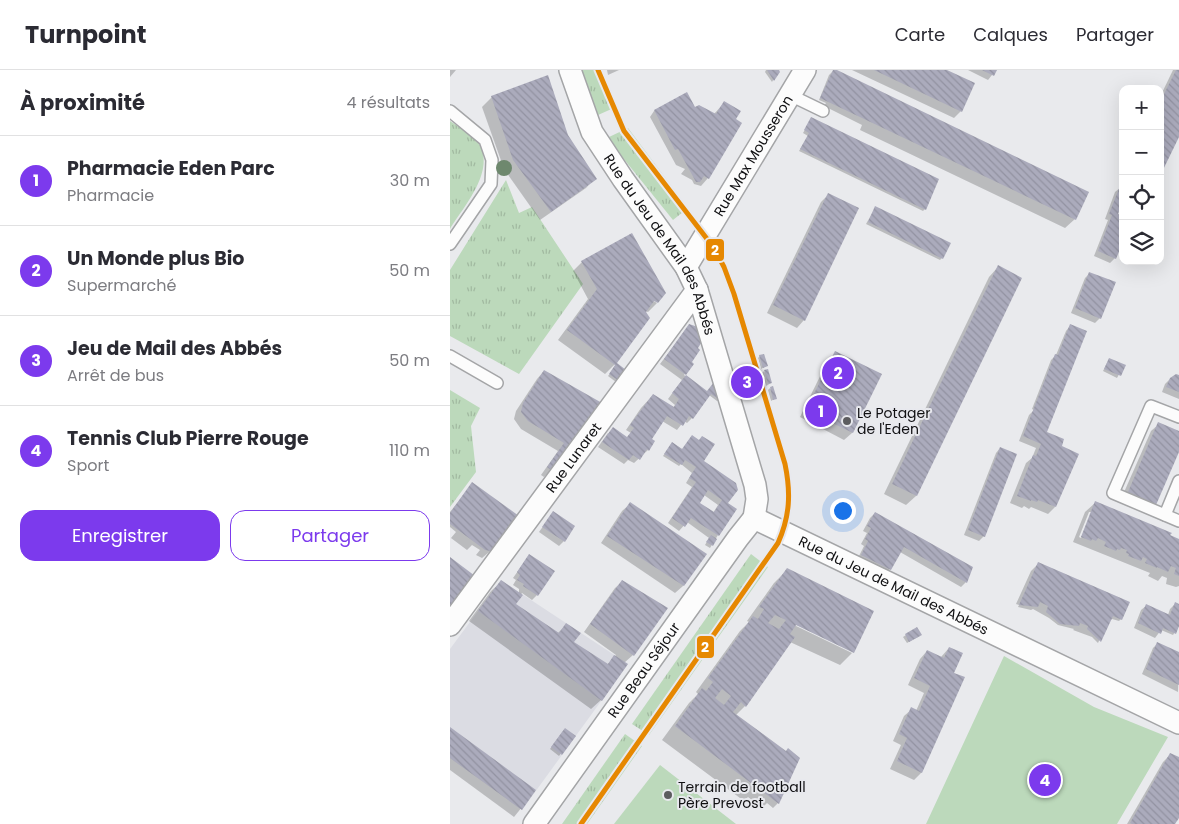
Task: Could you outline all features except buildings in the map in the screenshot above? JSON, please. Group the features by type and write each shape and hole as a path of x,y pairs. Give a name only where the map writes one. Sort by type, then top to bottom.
{"street":[{"name":"Rue du Jeu de Mail des Abbés","path":"570,70 592,132 686,267 697,290 755,485 757,499 754,518 1179,723"},
{"name":"Rue Max Mousseron","path":"686,267 805,70"},
{"name":"Rue Lunaret","path":"450,625 697,290"},
{"name":"Rue Beau Séjour","path":"534,824 754,518"}],"lane":[{"path":"790,95 823,111"},
{"path":"450,111 485,140 492,160 491,184 450,244"},
{"path":"450,356 497,383"},
{"path":"1179,417 1151,406 1113,493 1179,521"},
{"path":"1165,515 1179,481"}],"shaded area":[{"path":"501,580 628,664 522,810 450,758 450,649"}],"green space":[{"path":"582,70 602,70 616,107 598,115"},
{"path":"450,121 476,139 483,153 484,164 481,176 470,199 450,229"},
{"path":"628,128 688,208 673,220 623,158 609,137"},
{"path":"506,180 519,213 532,207 583,284 519,374 450,336 450,270"},
{"path":"450,390 480,408 471,426 476,472 450,507"},
{"path":"751,554 768,567 649,735 632,724"},
{"path":"1004,656 1094,707 1168,737 1117,824 926,824"},
{"path":"625,734 642,746 587,824 562,824"},
{"name":"Terrain de football Père Prevost","path":"660,765 736,824 614,824"}],"transit line":[{"name":"2","path":"581,824 778,543 785,523 789,495 785,464 734,294 724,267 714,248 624,131 598,70"}],"place":[{"name":"Un Monde plus Bio","path":"838,373"},
{"name":"Jeu de Mail des Abbés","path":"747,382"},
{"name":"Pharmacie Eden Parc","path":"821,411"},
{"name":"Le Potager de l'Eden","path":"847,421"},
{"name":"Tennis Club Pierre Rouge","path":"1045,780"},
{"name":"Terrain de football Père Prevost","path":"668,795"}]}
